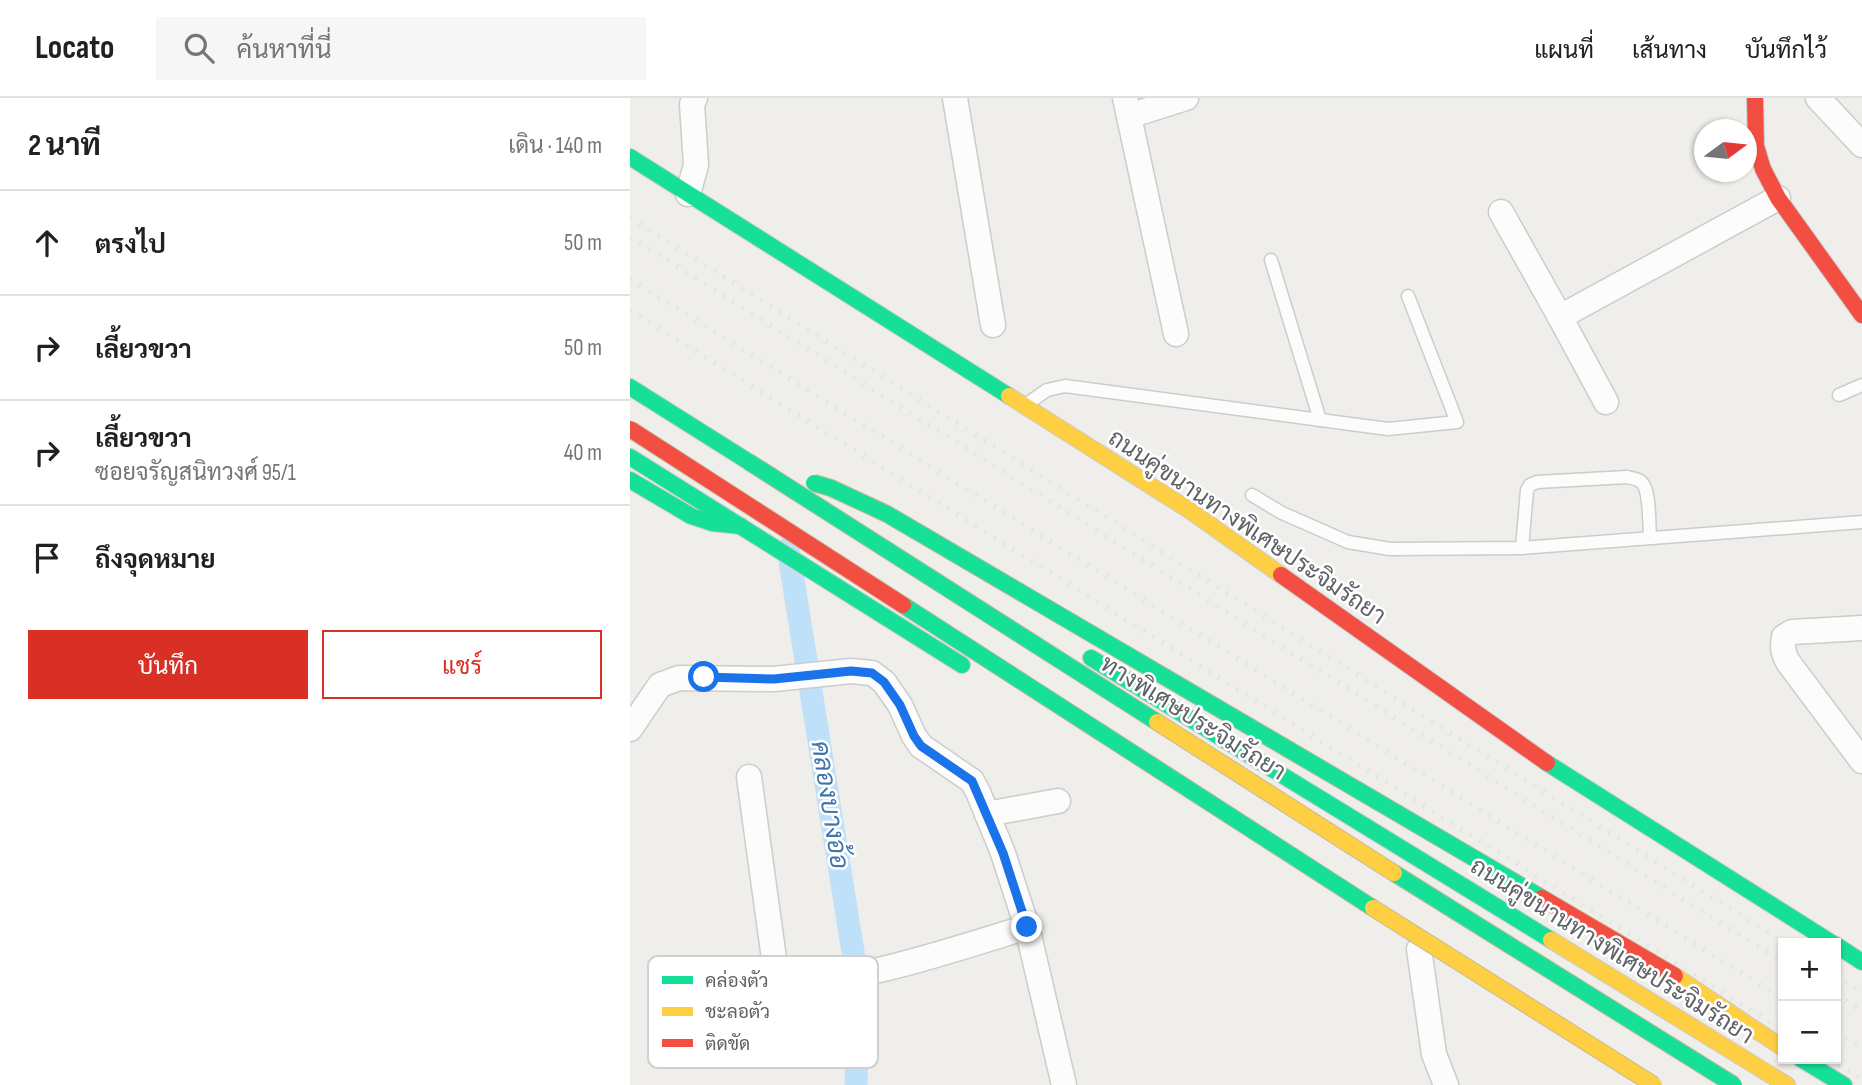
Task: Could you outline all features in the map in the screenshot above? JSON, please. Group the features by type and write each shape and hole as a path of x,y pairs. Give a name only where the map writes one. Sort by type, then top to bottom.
{"main road":[{"path":"1755,98 1756,146 1763,169 1778,198 1862,315"},
{"name":"ถนนคู่ขนานทางพิเศษประจิมรัถยา","path":"630,157 1189,510 1553,766 1825,938"},
{"name":"ทางพิเศษประจิมรัถยา","path":"630,387 1372,859 1734,1085"},
{"path":"630,429 1350,894 1654,1085"},
{"path":"630,457 977,675"},
{"path":"748,462 831,488 887,514 1675,976 1778,1045"},
{"path":"803,476 965,579"},
{"path":"630,480 691,516 712,523 741,526"},
{"name":"ถนนคู่ขนานทางพิเศษประจิมรัถยา","path":"1045,717 1081,652 1787,1085"},
{"path":"1104,754 1638,1085"},
{"name":"ถนนคู่ขนานทางพิเศษประจิมรัถยา","path":"1841,948 1862,962"},
{"path":"1809,1064 1844,1085"}],"street":[{"path":"688,194 696,165 692,104 695,98"},
{"path":"955,98 993,325"},
{"path":"1176,334 1127,107 1186,98"},
{"path":"1818,98 1862,145"},
{"path":"1560,317 1778,198"},
{"path":"1501,212 1606,402"},
{"path":"1862,628 1792,632 1784,637 1783,644 1788,662 1862,761"},
{"path":"630,729 660,685 679,678 774,679 851,671 872,673 884,682 900,705 921,746 972,781 983,803 1003,853 1027,927 1064,1085"},
{"path":"749,778 774,956"},
{"path":"983,803 1058,801"},
{"path":"878,971 1027,927"},
{"path":"1419,949 1434,1054 1446,1085"}],"lane":[{"path":"1271,260 1320,420"},
{"path":"1024,406 1048,390 1065,386 1388,429 1457,422 1408,296"},
{"path":"1839,395 1862,385"},
{"path":"1521,548 1527,490 1537,482 1627,477 1637,480 1643,484 1646,495 1650,537"},
{"path":"1252,495 1282,513 1348,542 1390,549 1521,548 1862,522"}],"waterway":[{"name":"คลองบางอ้อ","path":"788,549 854,956"},
{"name":"คลองบางอ้อ","path":"856,1085 857,1068"}],"railway":[{"path":"630,218 1778,939"},
{"path":"630,237 1778,959"},
{"path":"630,279 1778,996"},
{"path":"630,310 1778,1027"},
{"path":"1841,978 1862,992"},
{"path":"1841,998 1862,1011"},
{"path":"1841,1035 1862,1048"},
{"path":"1837,1064 1862,1079"}],"traffic: fast":[{"path":"630,157 1009,396"},
{"path":"630,387 749,462"},
{"path":"630,457 962,665"},
{"path":"749,462 1157,722"},
{"path":"630,480 691,516 712,523 741,526"},
{"path":"814,483 887,514 1542,898"},
{"path":"903,605 1373,908"},
{"path":"1091,658 1551,940"},
{"path":"1547,763 1824,938"},
{"path":"1394,873 1734,1085"},
{"path":"1841,948 1862,962"},
{"path":"1809,1064 1844,1085"}],"traffic: slow":[{"path":"1009,396 1189,510 1281,575"},
{"path":"1157,722 1394,873"},
{"path":"1373,908 1654,1085"},
{"path":"1551,940 1787,1085"},
{"path":"1675,976 1778,1045"}],"traffic: jam":[{"path":"1755,98 1756,146 1763,169 1778,198 1862,315"},
{"path":"630,429 903,605"},
{"path":"1281,575 1547,763"},
{"path":"1542,898 1675,976"}],"route":[{"path":"704,677 774,679 851,671 872,673 884,682 900,705 921,746 972,781 1003,853 1027,927"}]}
